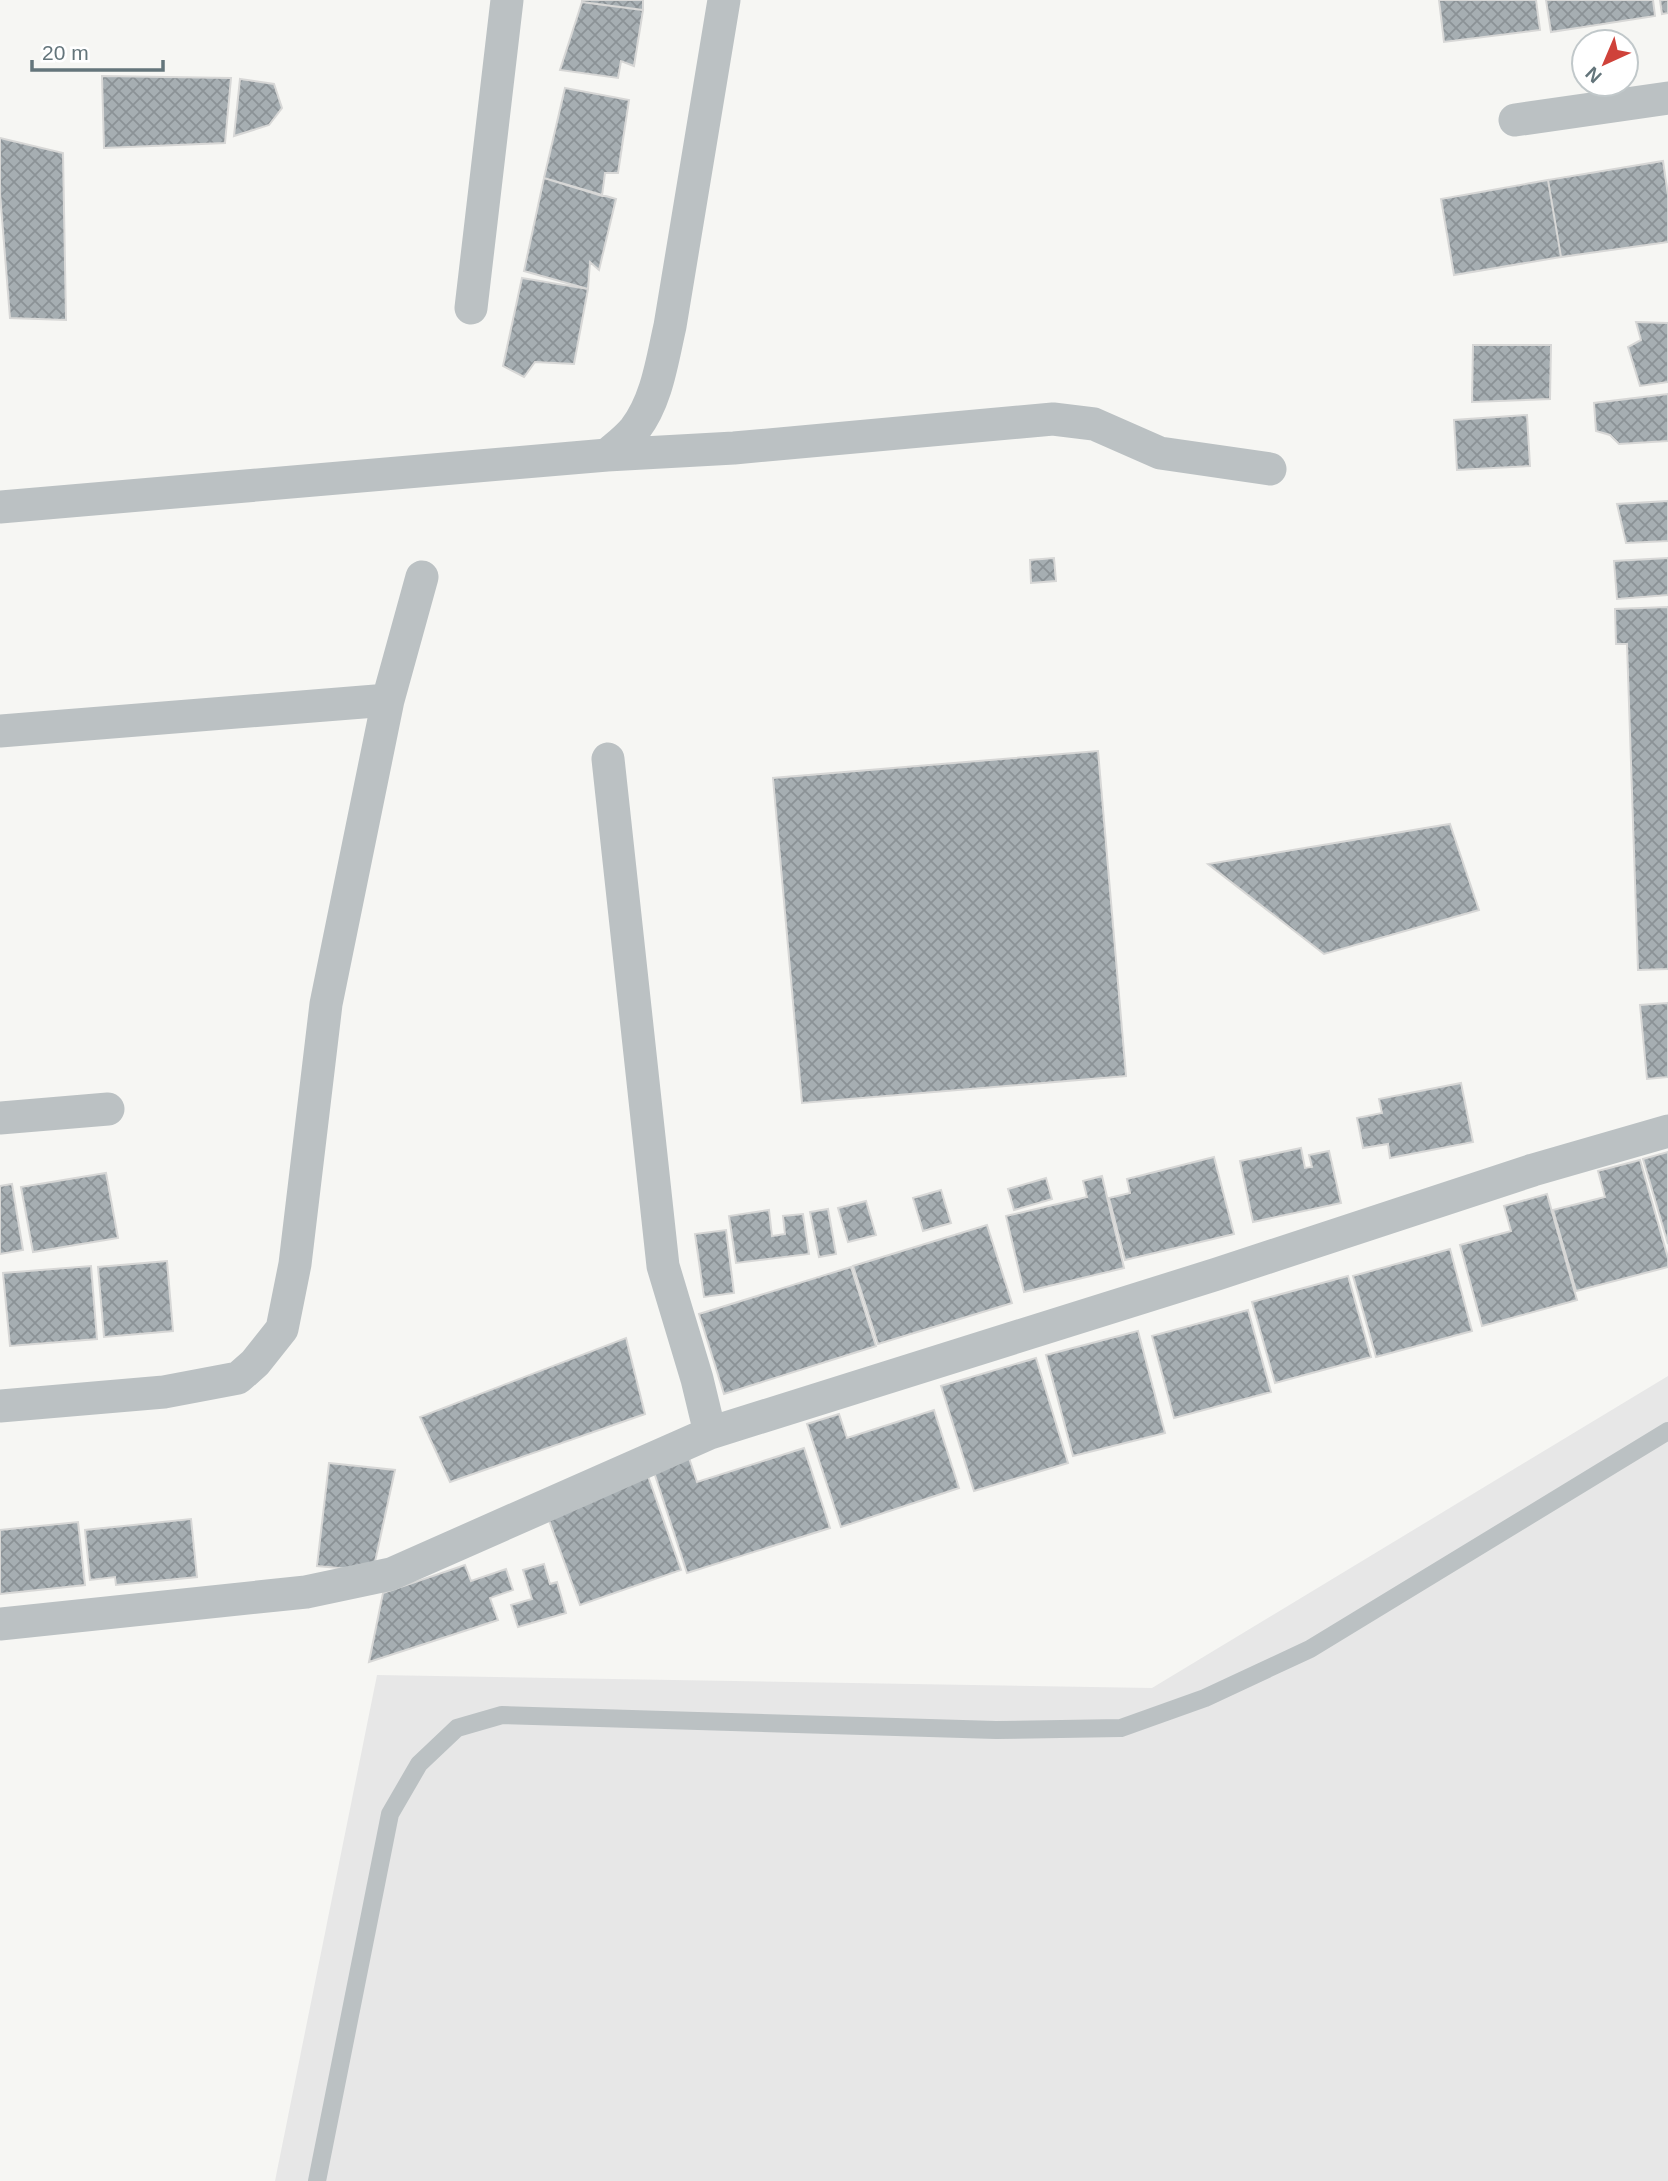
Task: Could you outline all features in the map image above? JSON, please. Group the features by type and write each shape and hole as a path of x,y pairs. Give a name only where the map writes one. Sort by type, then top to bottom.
{"street":[{"path":"471,308 507,0"},
{"path":"607,455 634,430 649,406 661,367 724,0"},
{"path":"1515,120 1668,98"},
{"path":"0,507 607,455 734,448 1053,419 1094,424 1160,453 1270,469"},
{"path":"0,1406 164,1392 239,1378 255,1363 282,1329 295,1264 326,1004 388,699 422,577"},
{"path":"0,732 388,699"},
{"path":"608,759 663,1266 697,1379 710,1433"},
{"path":"0,1118 108,1109"},
{"path":"0,1624 306,1592 391,1574 710,1433 1217,1274 1533,1170 1668,1131"}],"lane":[{"path":"317,2181 390,1814 419,1764 457,1728 502,1715 996,1730 1121,1728 1206,1698 1310,1649 1668,1431"}],"shaded area":[{"path":"1668,1376 1668,2181 275,2181 377,1675 1152,1688"}],"building":[{"path":"643,0 643,10 582,2"},
{"path":"1439,0 1536,0 1540,30 1444,42"},
{"path":"1546,0 1653,0 1655,16 1551,32"},
{"path":"1660,0 1668,0 1668,13 1662,14"},
{"path":"582,2 643,10 634,66 621,61 618,78 560,70"},
{"path":"102,76 231,78 225,143 104,148"},
{"path":"240,79 274,84 282,108 269,125 234,136"},
{"path":"565,88 629,100 618,173 605,173 602,196 544,178"},
{"path":"0,138 63,153 66,320 10,318 0,193"},
{"path":"1663,161 1668,195 1668,242 1561,257 1548,180"},
{"path":"544,178 616,199 599,270 590,262 588,289 524,271"},
{"path":"1548,180 1561,257 1454,275 1441,199"},
{"path":"522,278 588,289 574,364 535,362 524,377 503,366"},
{"path":"1636,322 1668,323 1668,382 1640,386 1628,347 1641,340"},
{"path":"1473,345 1551,345 1550,399 1472,402"},
{"path":"1668,394 1668,441 1619,444 1610,435 1596,431 1594,403"},
{"path":"1527,415 1530,466 1457,470 1454,420"},
{"path":"1668,501 1668,541 1626,543 1617,504"},
{"path":"1054,558 1056,581 1031,583 1030,560"},
{"path":"1668,558 1668,595 1617,599 1614,561"},
{"path":"1668,607 1668,969 1638,970 1627,644 1616,644 1615,609"},
{"path":"1098,751 1126,1076 802,1103 773,778"},
{"path":"1450,824 1479,910 1324,954 1208,864"},
{"path":"1668,1003 1668,1077 1647,1079 1640,1005"},
{"path":"1461,1083 1473,1142 1390,1158 1388,1144 1363,1148 1357,1118 1382,1113 1379,1099"},
{"path":"1301,1148 1305,1168 1312,1167 1309,1155 1329,1151 1341,1203 1253,1222 1240,1161"},
{"path":"1668,1152 1668,1244 1643,1159"},
{"path":"1214,1157 1234,1234 1125,1260 1109,1198 1130,1193 1127,1179"},
{"path":"1640,1160 1668,1258 1668,1267 1576,1291 1553,1210 1605,1197 1598,1171"},
{"path":"106,1173 118,1238 33,1252 21,1187"},
{"path":"1102,1176 1124,1268 1024,1292 1006,1216 1087,1197 1083,1181"},
{"path":"1046,1178 1052,1199 1014,1210 1008,1189"},
{"path":"12,1184 23,1250 0,1254 0,1186"},
{"path":"941,1190 951,1223 923,1231 913,1198"},
{"path":"1547,1194 1577,1300 1482,1326 1460,1245 1511,1231 1504,1206"},
{"path":"866,1201 876,1235 848,1242 838,1208"},
{"path":"828,1209 836,1254 819,1257 810,1212"},
{"path":"769,1210 772,1236 785,1234 783,1216 803,1214 809,1254 736,1263 729,1216"},
{"path":"987,1225 1012,1303 878,1344 853,1266"},
{"path":"726,1230 734,1293 704,1297 695,1234"},
{"path":"1450,1249 1472,1331 1376,1357 1353,1276"},
{"path":"167,1261 173,1331 104,1337 98,1267"},
{"path":"91,1266 97,1339 10,1346 3,1273"},
{"path":"851,1267 876,1346 724,1394 699,1314"},
{"path":"1348,1276 1371,1357 1275,1383 1252,1302"},
{"path":"1248,1310 1271,1392 1174,1418 1152,1336"},
{"path":"1138,1331 1165,1433 1073,1456 1046,1355"},
{"path":"626,1338 645,1414 450,1482 420,1417"},
{"path":"1036,1358 1068,1463 974,1491 941,1386"},
{"path":"934,1410 959,1488 841,1527 807,1424 839,1414 847,1438"},
{"path":"804,1448 830,1528 687,1573 652,1466 688,1455 697,1482"},
{"path":"329,1463 395,1470 373,1571 317,1566"},
{"path":"648,1476 681,1570 580,1605 546,1512"},
{"path":"191,1519 197,1577 116,1585 115,1577 90,1580 85,1530"},
{"path":"78,1522 85,1585 0,1594 0,1530"},
{"path":"544,1564 550,1584 557,1582 566,1613 518,1627 511,1605 532,1599 523,1570"},
{"path":"465,1565 471,1581 506,1569 513,1590 490,1598 498,1620 369,1662 383,1593"}]}
